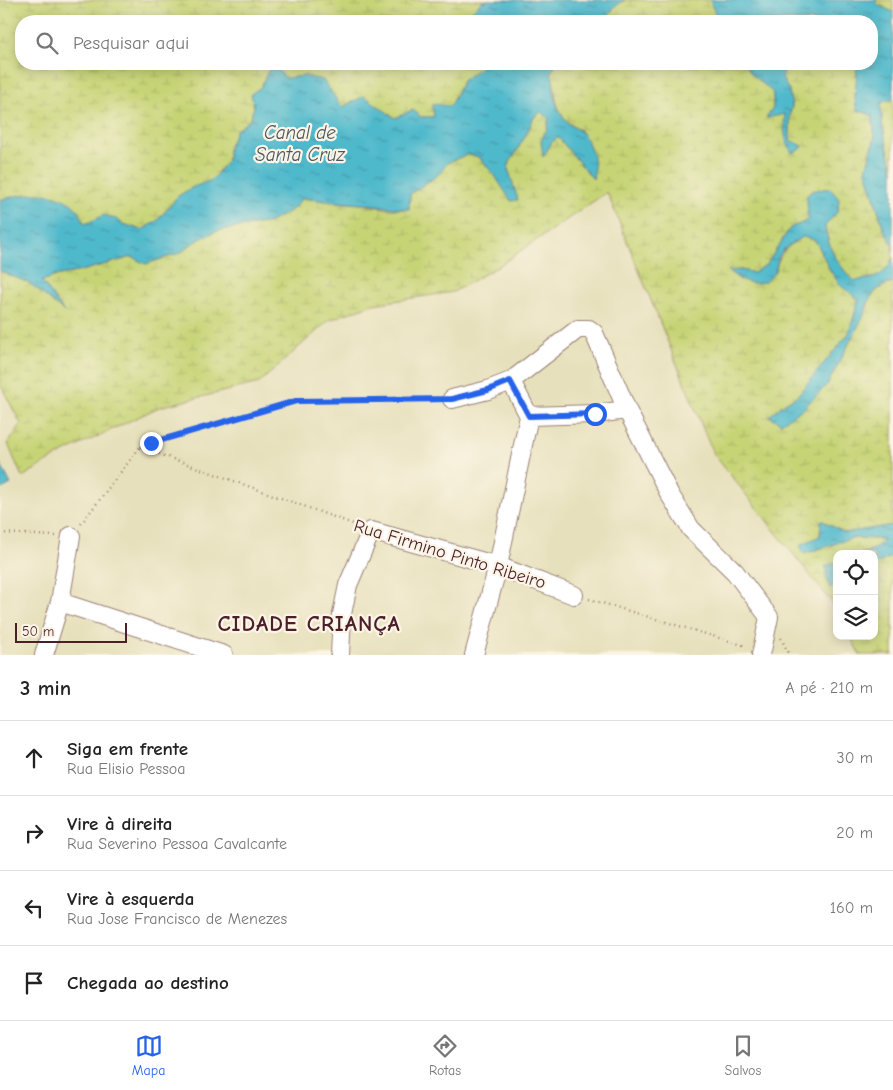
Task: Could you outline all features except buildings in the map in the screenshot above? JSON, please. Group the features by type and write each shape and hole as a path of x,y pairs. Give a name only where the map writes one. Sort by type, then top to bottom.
{"street":[{"path":"452,399 488,390 510,381 578,329 589,329 594,333 627,410 670,495 691,529 734,572 770,617 762,653"},
{"path":"474,655 498,566 529,416 510,381"},
{"path":"529,416 595,414 627,410"},
{"path":"340,655 342,614 348,585 371,531"},
{"name":"Rua Firmino Pinto Ribeiro","path":"371,531 498,566 574,595"},
{"path":"44,655 60,602 71,536"},
{"path":"60,602 224,655"}],"path":[{"path":"0,533 71,536 140,448 151,443 296,401 452,399"},
{"name":"Rua Firmino Pinto Ribeiro","path":"140,448 371,531"},
{"path":"574,595 762,653"}],"green space":[{"path":"0,0 490,0 481,2 468,15 15,15 15,70 268,70 261,87 251,94 254,107 250,120 236,130 228,149 228,159 212,181 191,188 177,197 158,220 142,230 123,224 116,219 85,224 26,194 0,200"},
{"path":"625,0 710,0 716,15 609,15 614,7"},
{"path":"876,0 893,0 893,12 878,5"},
{"path":"278,70 477,70 463,80 450,106 434,117 421,117 413,110 395,118 364,97 342,107 334,97 304,76 285,78"},
{"path":"552,70 750,70 773,93 773,108 767,118 785,114 788,145 792,153 790,114 792,107 789,91 782,78 784,70 856,70 855,98 857,110 872,115 875,137 866,170 884,230 892,243 893,258 886,271 875,278 854,281 835,256 826,234 825,226 838,211 807,196 808,219 790,228 767,264 754,273 741,270 729,271 740,280 776,269 782,253 803,236 816,241 830,270 840,285 859,299 849,333 797,396 785,403 770,416 781,423 827,385 864,315 870,298 877,290 893,283 893,525 845,533 821,520 820,536 804,554 852,538 883,539 879,545 872,550 833,550 833,563 826,566 829,587 833,586 833,604 713,453 607,192 500,265 453,292 373,304 329,320 259,383 159,407 59,455 22,477 8,444 21,424 0,384 0,271 31,284 62,310 42,281 132,257 146,264 180,253 194,242 216,231 270,222 293,209 302,198 363,204 389,209 409,209 410,194 439,174 447,163 468,154 478,157 518,200 508,168 509,164 534,117 541,112 549,117 547,129 541,141 544,156 552,142 558,137 593,179 580,130 564,118 560,112"},
{"path":"893,99 893,171 882,123 881,102"},
{"path":"893,556 893,655 860,655 852,640 878,640 878,563"}],"water":[{"path":"490,0 625,0 614,7 609,15 468,15 481,2"},
{"path":"710,0 876,0 878,5 893,12 893,99 881,103 882,123 893,171 893,251 892,243 884,230 866,170 875,137 872,115 857,110 855,92 856,70 878,70 878,15 716,15"},
{"name":"Canal de Santa Cruz","path":"268,70 278,70 285,78 304,76 323,80 342,107 364,96 395,118 413,110 421,117 434,117 432,104 450,106 463,80 477,70 552,70 551,72 557,106 567,122 581,132 588,142 594,160 593,179 558,137 552,142 543,157 541,141 547,129 549,118 541,112 534,117 509,164 508,168 518,200 511,201 495,176 479,157 468,154 447,163 439,174 410,194 409,209 302,198 293,209 270,222 216,231 194,242 180,253 146,264 132,257 42,281 64,312 31,284 0,271 0,200 19,195 49,195 67,201 75,207 85,224 104,215 142,230 158,220 177,197 191,188 212,180 228,159 228,149 236,130 250,120 254,107 251,94 261,87"},
{"path":"749,70 784,70 782,78 789,91 792,107 790,114 790,140 803,146 801,149 792,153 789,148 785,134 785,114 766,118 773,108 773,93"},
{"path":"830,188 839,199 838,211 825,226 831,249 843,269 854,281 867,279 881,274 893,258 893,283 877,290 870,298 864,315 827,385 804,408 781,423 769,416 797,396 849,333 859,300 840,285 830,270 816,241 803,237 781,253 775,271 765,281 752,283 740,279 728,271 741,270 754,273 767,264 790,228 808,219 807,196 811,191"},
{"path":"0,463 11,484 0,490"},
{"path":"821,520 845,533 893,525 893,556 878,563 878,550 871,550 879,546 883,539 852,538 804,554 800,545 820,536"},
{"path":"833,563 833,586 830,588 826,577 826,566"}],"district":[{"name":"CIDADE CRIANÇA","path":"309,623"}],"route":[{"path":"151,443 296,401 452,399 488,390 510,381 529,416 595,414"}]}
